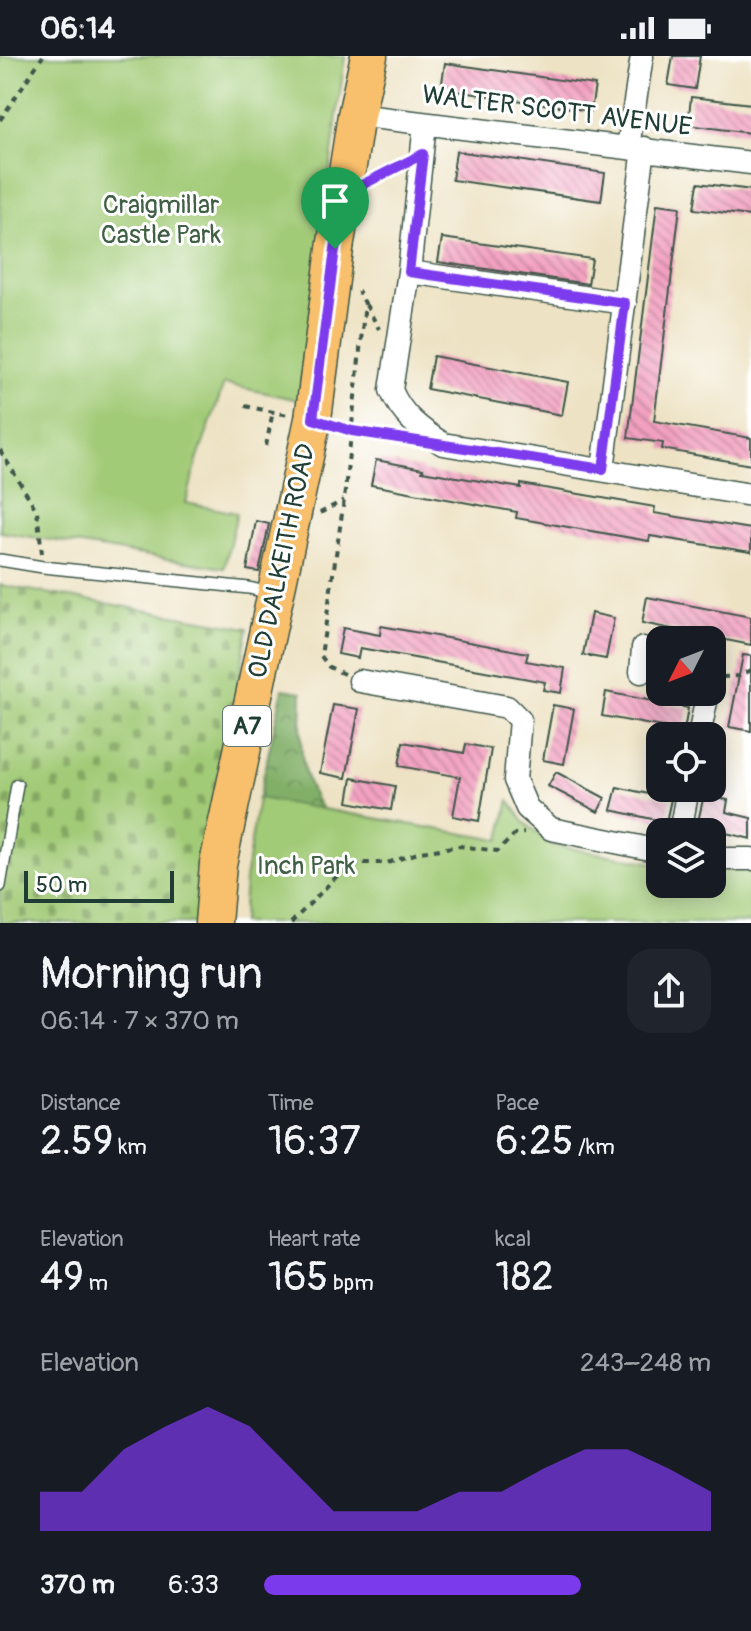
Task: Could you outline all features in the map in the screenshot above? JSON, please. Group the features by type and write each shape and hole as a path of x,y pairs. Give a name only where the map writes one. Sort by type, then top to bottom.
{"main road":[{"name":"OLD DALKEITH ROAD","path":"213,923 218,864 313,419 335,249 356,115 369,56"}],"street":[{"path":"603,469 625,303 642,56"},
{"name":"WALTER SCOTT AVENUE","path":"356,115 751,163"},
{"path":"425,124 409,272 391,390 398,405 415,426 443,444 751,495"},
{"path":"409,272 625,303"},
{"path":"360,681 507,707 520,720 515,780 527,808 551,829 646,848"},
{"path":"726,859 751,859"}],"lane":[{"path":"0,560 249,588 275,594"},
{"path":"0,886 17,785"}],"path":[{"path":"0,120 43,56"},
{"path":"346,193 423,154"},
{"path":"357,290 365,303 352,431 321,656 329,667 360,681"},
{"path":"245,406 313,419 352,431 443,444"},
{"path":"266,446 273,411"},
{"path":"0,450 37,511 43,567"},
{"path":"726,676 739,676 751,670"},
{"path":"291,923 339,874 361,863 387,863 421,852 459,846 498,851 515,834 551,829"}],"green space":[{"name":"Craigmillar Castle Park","path":"0,56 345,56 299,400 224,384 186,503 237,513 224,568 0,532"},
{"path":"0,585 248,628 207,860 202,923 0,923"},
{"path":"283,689 302,692 304,767 322,809 404,823 242,923 252,834"},
{"name":"Inch Park","path":"258,798 500,840 509,800 524,822 552,845 646,862 646,898 726,898 726,868 751,869 751,923 242,923 245,880"}],"building":[{"path":"673,56 700,56 695,89 668,85"},
{"path":"445,63 595,85 591,111 441,89"},
{"path":"691,97 751,104 751,133 688,125"},
{"path":"456,151 605,173 601,201 452,180"},
{"path":"698,183 751,190 751,216 694,209"},
{"path":"657,204 680,207 654,421 751,438 751,465 662,449 663,443 628,438"},
{"path":"442,238 592,259 588,284 438,262"},
{"path":"433,356 568,382 562,415 427,389"},
{"path":"376,460 521,488 521,484 655,507 654,513 751,529 751,552 650,536 649,541 516,518 517,512 371,485"},
{"path":"256,521 269,524 259,572 247,570"},
{"path":"647,597 751,617 751,645 726,640 726,626 657,626 642,623"},
{"path":"591,613 614,618 606,659 583,655"},
{"path":"381,626 528,653 526,661 565,668 561,693 543,690 545,682 360,648 358,658 338,654 343,628 380,635"},
{"path":"743,655 751,656 751,731 729,727"},
{"path":"606,692 646,700 646,706 688,708 686,722 646,724 602,716"},
{"path":"333,705 359,709 346,778 320,773"},
{"path":"553,705 574,709 564,764 543,760"},
{"path":"403,742 464,753 466,744 491,749 479,821 453,816 460,777 399,766"},
{"path":"556,772 605,798 598,812 548,786"},
{"path":"352,778 395,786 391,810 348,802"},
{"path":"617,787 646,793 646,802 670,802 667,818 648,818 611,810"},
{"path":"728,800 726,812 751,818 751,839 726,833 726,818 699,818 702,802"}],"route":[{"path":"423,154 409,272 625,303 603,469 352,431 313,419 335,249 346,193 423,154"}]}
